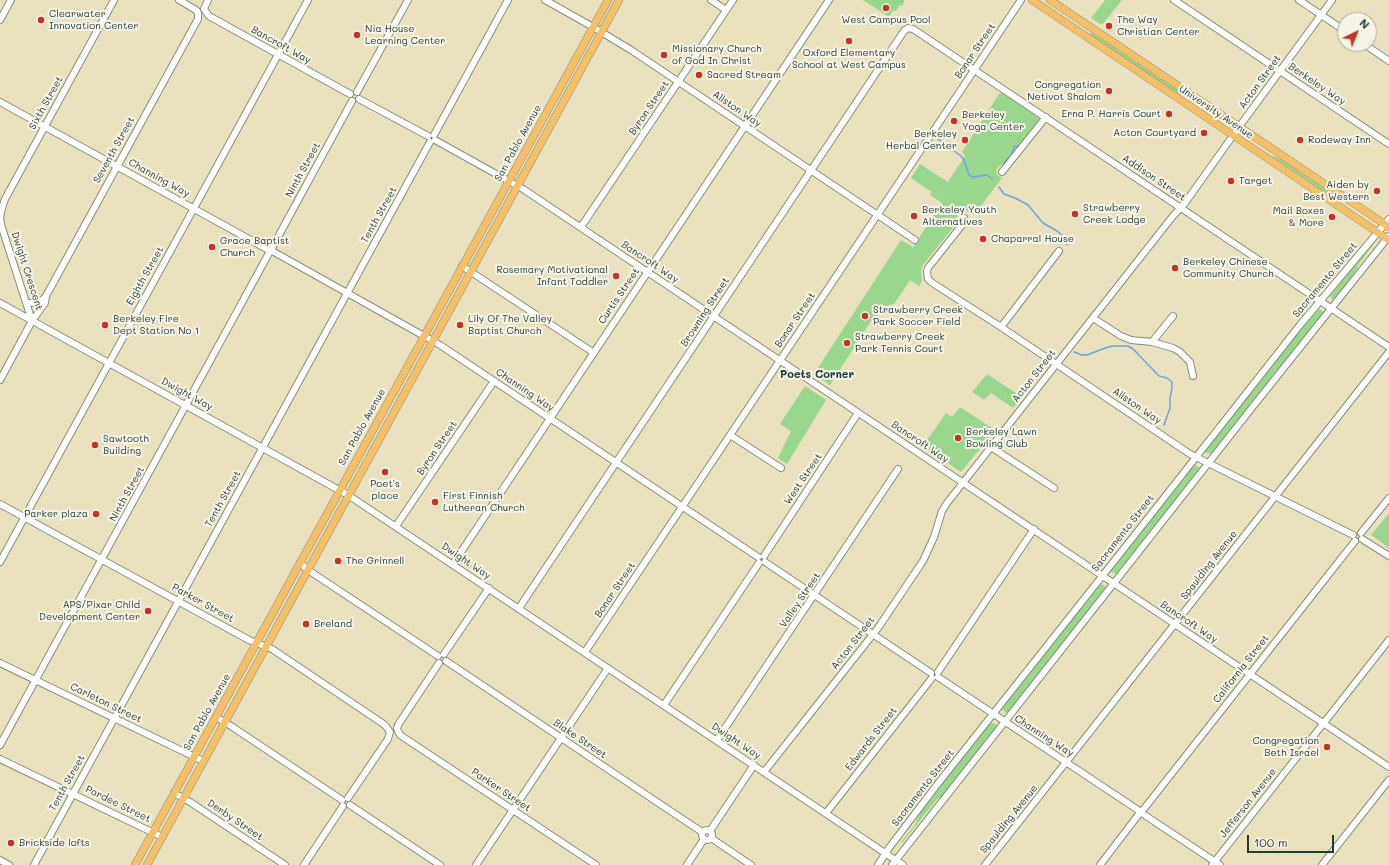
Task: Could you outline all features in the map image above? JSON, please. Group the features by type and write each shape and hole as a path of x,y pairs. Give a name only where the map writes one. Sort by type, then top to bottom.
{"main road":[{"name":"San Pablo Avenue","path":"137,864 174,793 608,0"},
{"name":"San Pablo Avenue","path":"147,865 432,340 619,0"},
{"name":"University Avenue","path":"1032,0 1233,136 1388,238"},
{"name":"University Avenue","path":"1050,0 1239,127 1387,223"}],"street":[{"path":"0,20 11,0"},
{"name":"Sixth Street","path":"1,229 0,218 5,199 114,0"},
{"name":"Seventh Street","path":"0,380 32,321 45,303 46,296 198,19 198,13 195,9 179,0"},
{"name":"Bancroft Way","path":"208,0 204,7 205,12 209,16 350,94"},
{"name":"Eighth Street","path":"0,562 308,0"},
{"path":"357,92 408,0"},
{"name":"Tenth Street","path":"34,865 508,0"},
{"name":"Allston Way","path":"545,0 601,32 915,240"},
{"path":"711,0 726,10"},
{"name":"Byron Street","path":"581,227 733,0"},
{"name":"Curtis Street","path":"453,564 829,0"},
{"name":"Bonar Street","path":"585,652 1021,0"},
{"name":"Berkeley Way","path":"1174,0 1389,144"},
{"path":"1299,0 1337,25"},
{"name":"Acton Street","path":"764,772 873,634 923,561 929,551 945,506 1185,203 1332,0"},
{"name":"Addison Street","path":"908,28 913,29 974,69 1389,347"},
{"name":"Browning Street","path":"519,608 904,31 908,28"},
{"path":"1376,52 1389,61"},
{"path":"353,91 357,92 360,95 359,99 355,102 352,101 349,98 350,94 353,91"},
{"name":"Bancroft Way","path":"359,99 509,181 581,227 1389,767"},
{"name":"Ninth Street","path":"0,745 352,101"},
{"name":"Channing Way","path":"0,102 432,340 1141,812 1215,864"},
{"path":"1002,172 1046,117"},
{"name":"Allston Way","path":"964,218 962,225 932,262 927,271 928,280 1196,457 1276,496 1354,538"},
{"name":"Sacramento Street","path":"878,865 993,714 1300,325 1321,302 1377,232 1387,223"},
{"name":"Dwight Crescent","path":"1,229 28,303 32,321"},
{"path":"894,862 1208,463 1388,238"},
{"path":"1001,327 1060,251"},
{"path":"462,266 594,353"},
{"path":"28,303 36,303 41,301 46,296"},
{"name":"Dwight Way","path":"0,303 340,489 886,853 894,862 903,865"},
{"path":"1152,342 1173,316"},
{"path":"1093,318 1131,340 1152,342 1173,348 1180,352 1190,362 1194,376"},
{"name":"Spaulding Avenue","path":"985,865 1389,352"},
{"name":"Byron Street","path":"396,526 494,381"},
{"name":"West Street","path":"664,705 858,413"},
{"path":"730,435 780,468"},
{"path":"991,447 1054,488"},
{"name":"Valley Street","path":"717,740 898,469"},
{"path":"1361,536 1389,498"},
{"name":"Parker Street","path":"0,504 256,643 272,649 385,725 389,730 388,739 346,802"},
{"name":"Edwards Street","path":"826,813 935,675 1034,529"},
{"path":"1354,538 1357,532 1389,556"},
{"name":"California Street","path":"1100,865 1250,674 1354,538"},
{"path":"300,563 308,570 438,656"},
{"path":"438,656 444,654 489,588"},
{"name":"Jefferson Avenue","path":"1215,864 1389,640"},
{"path":"438,656 437,660 442,664 446,662 447,658 444,654"},
{"name":"Blake Street","path":"446,662 702,832"},
{"name":"Carleton Street","path":"0,663 203,761"},
{"name":"Parker Street","path":"439,663 400,721 398,729 399,732 403,737 596,865"},
{"path":"476,865 608,668"},
{"path":"216,717 440,865"},
{"name":"Pardee Street","path":"0,759 162,837"},
{"path":"711,838 712,834 710,831 754,765"},
{"path":"1322,865 1389,780"},
{"name":"Derby Street","path":"174,793 285,865"},
{"path":"304,865 346,802"},
{"path":"704,839 702,837 702,832 705,830 710,831"},
{"path":"704,839 708,840 711,838 751,865"},
{"path":"687,865 704,839"},
{"path":"0,860 9,865"}],"green space":[{"name":"West Campus Pool","path":"863,0 904,0 904,2 896,11 893,10 889,17"},
{"path":"1105,0 1122,0 1102,25 1091,18"},
{"path":"1091,32 1229,123 1228,124 1187,97 1176,93 1089,35"},
{"path":"1003,92 1040,119 1005,164 999,166 996,170 997,175 1002,178 974,215 965,210 961,210 958,214 956,224 923,265 921,271 922,281 919,286 910,280 894,304 885,306 882,304 830,385 814,374 901,240 913,247 942,203 930,195 932,192 911,178 920,164 948,182 965,156 962,152 999,94"},
{"path":"1273,156 1284,160 1335,195 1323,191"},
{"path":"1373,241 1375,242 1359,264 1351,279 1333,300 1330,296"},
{"path":"1319,309 1324,312 1211,454 1204,452 1293,337"},
{"path":"987,374 1022,397 1013,408 991,393 984,400 972,392"},
{"path":"805,386 826,400 787,464 778,458 791,431 780,424"},
{"name":"Berkeley Lawn Bowling Club","path":"960,407 995,430 961,472 923,446 946,413 952,417"},
{"path":"1194,464 1200,468 1116,574 1109,571"},
{"path":"1389,513 1389,548 1371,535"},
{"path":"1099,583 1106,587 1007,713 1001,709"},
{"path":"990,722 997,726 941,797 937,799 902,843 901,842 914,826 920,813 934,796 938,788"}],"waterway":[{"path":"938,139 961,156 964,160 969,175 973,177 987,175 992,179"},
{"path":"1004,163 1012,154 1014,147 1020,145"},
{"path":"999,187 1004,194 1028,205 1043,223 1063,236 1067,245"},
{"path":"1074,352 1087,355 1113,346 1128,346 1133,349 1159,376 1167,378 1172,382 1170,408 1164,425"}],"place":[{"name":"West Campus Pool","path":"886,8"},
{"name":"Clearwater Innovation Center","path":"41,20"},
{"name":"The Way Christian Center","path":"1109,26"},
{"name":"Nia House Learning Center","path":"357,35"},
{"name":"Oxford Elementary School at West Campus","path":"849,41"},
{"name":"Missionary Church of God In Christ","path":"664,55"},
{"name":"Sacred Stream","path":"699,75"},
{"name":"Congregation Netivot Shalom","path":"1109,91"},
{"name":"Erna P. Harris Court","path":"1169,114"},
{"name":"Berkeley Yoga Center","path":"954,121"},
{"name":"Acton Courtyard","path":"1204,133"},
{"name":"Berkeley Herbal Center","path":"965,140"},
{"name":"Rodeway Inn","path":"1300,140"},
{"name":"Target","path":"1231,181"},
{"name":"Aiden by Best Western","path":"1377,191"},
{"name":"Strawberry Creek Lodge","path":"1075,214"},
{"name":"Berkeley Youth Alternatives","path":"914,216"},
{"name":"Mail Boxes & More","path":"1332,217"},
{"name":"Chaparral House","path":"983,239"},
{"name":"Grace Baptist Church","path":"212,247"},
{"name":"Berkeley Chinese Community Church","path":"1175,268"},
{"name":"Rosemary Motivational Infant Toddler","path":"616,276"},
{"name":"Strawberry Creek Park Soccer Field","path":"865,316"},
{"name":"Berkeley Fire Dept Station No 1","path":"105,325"},
{"name":"Lily Of The Valley Baptist Church","path":"460,325"},
{"name":"Strawberry Creek Park Tennis Court","path":"847,343"},
{"name":"Berkeley Lawn Bowling Club","path":"958,438"},
{"name":"Sawtooth Building","path":"95,445"},
{"name":"Poet's place","path":"385,472"},
{"name":"First Finnish Lutheran Church","path":"435,502"},
{"name":"Parker plaza","path":"96,514"},
{"name":"The Grinnell","path":"338,561"},
{"name":"APS/Pixar Child Development Center","path":"148,611"},
{"name":"Breland","path":"306,624"},
{"name":"Congregation Beth Israel","path":"1327,747"},
{"name":"Brickside lofts","path":"11,843"}],"district":[{"name":"Poets Corner","path":"817,375"}]}
